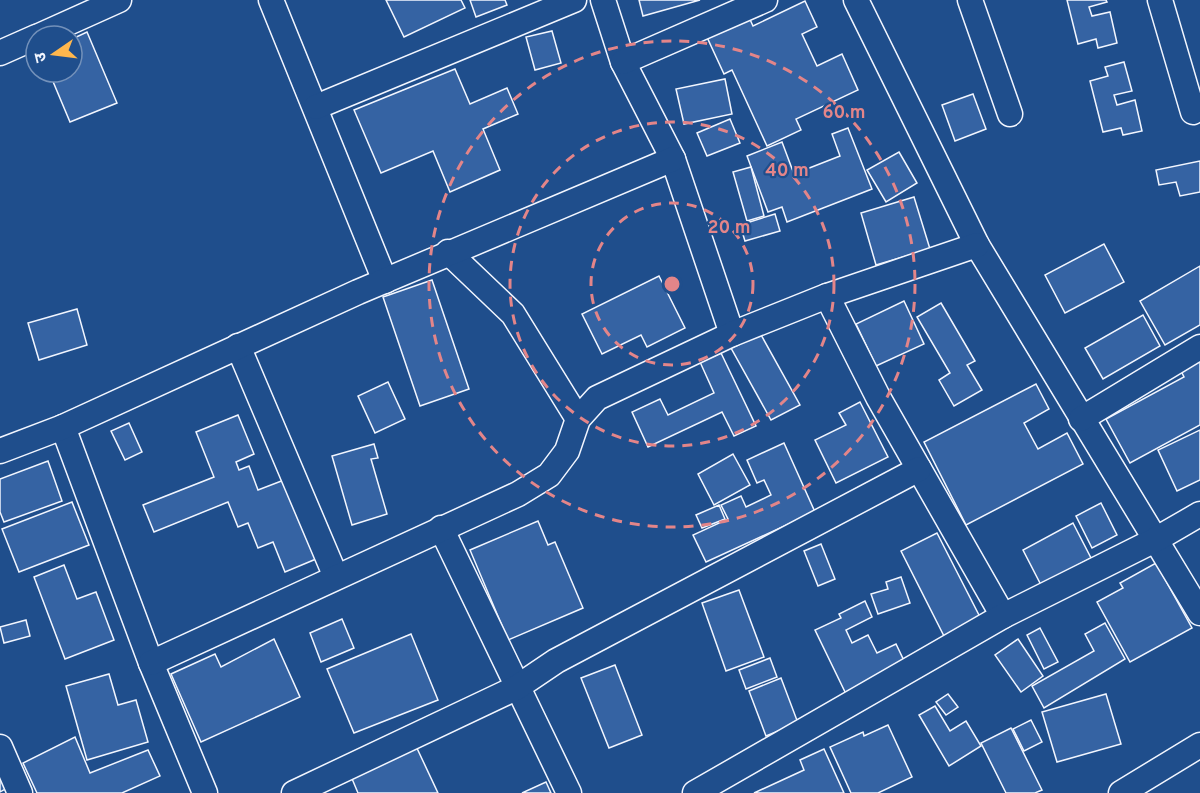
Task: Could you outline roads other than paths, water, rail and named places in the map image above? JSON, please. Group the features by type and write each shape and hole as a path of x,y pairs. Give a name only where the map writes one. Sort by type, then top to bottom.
{"street":[{"path":"66,24 119,0"},
{"path":"272,0 385,281"},
{"path":"316,107 574,0"},
{"path":"603,0 623,62 673,159 732,334"},
{"path":"623,62 765,0"},
{"path":"856,0 976,245 1200,613"},
{"path":"970,0 1011,114"},
{"path":"1160,0 1193,112"},
{"path":"0,53 24,43"},
{"path":"0,451 63,427 448,252 673,159"},
{"path":"151,663 518,494 549,475 567,451 578,419 597,398 732,334 827,296 976,245"},
{"path":"448,252 513,314 578,419"},
{"path":"827,296 919,469 1003,616"},
{"path":"238,346 336,577"},
{"path":"1081,419 1200,347"},
{"path":"63,427 151,663 205,793"},
{"path":"294,793 516,688 556,661 919,469"},
{"path":"695,793 1003,616 1155,540 1200,514"},
{"path":"441,528 516,688 569,793"},
{"path":"1121,793 1200,745"},
{"path":"0,747 20,793"}]}
